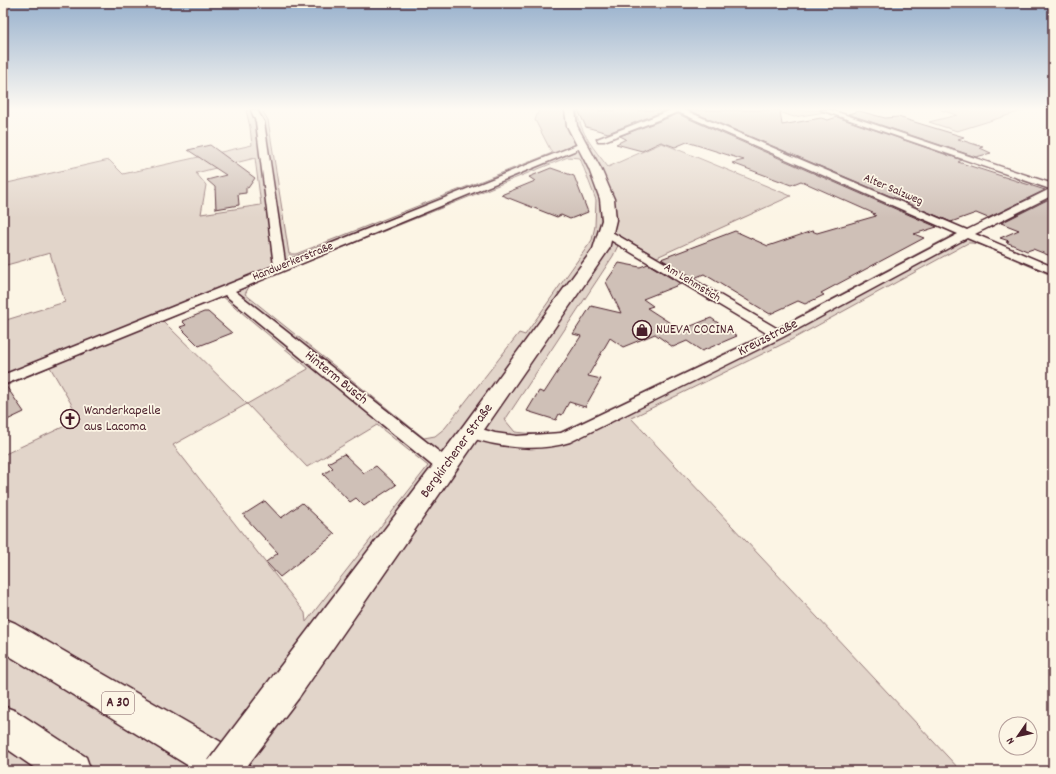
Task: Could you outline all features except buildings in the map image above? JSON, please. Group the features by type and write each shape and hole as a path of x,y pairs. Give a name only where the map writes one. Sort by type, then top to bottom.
{"main road":[{"name":"Bergkirchener Straße","path":"222,771 446,467 601,249 609,220 607,199 582,146"},
{"name":"A 30","path":"3,634 233,771"},
{"path":"3,724 72,771"}],"street":[{"path":"263,146 280,267"},
{"name":"Handwerkerstraße","path":"3,380 582,146"},
{"name":"Alter Salzweg","path":"762,146 1053,271"},
{"path":"934,146 1053,187"},
{"name":"Kreuzstraße","path":"471,432 486,437 513,442 564,438 778,334 967,234 1053,191"},
{"name":"Am Lehmstich","path":"606,233 778,334"},
{"name":"Hinterm Busch","path":"226,290 446,467"}],"shaded area":[{"path":"247,146 272,146 289,254 296,254 552,153 548,146 592,146 608,167 655,146 670,146 791,196 657,257 622,237 613,256 505,420 515,432 544,435 560,432 773,330 964,229 1053,267 1053,276 981,245 968,243 791,340 631,418 961,771 3,771 3,455 80,419 50,367 3,387 3,321 65,302 50,253 3,266 3,184 109,160 123,174","holes":["568,157 580,158 596,200 595,226 592,240 525,335 519,333 445,428 435,436 424,438 245,294 250,285","255,158 261,205 201,214 206,185 196,173","222,296 308,368 308,369 247,404 163,321","247,404 307,467 377,425 428,466 306,622 305,613 173,445"]}],"place":[{"name":"NUEVA COCINA","path":"642,330"},
{"name":"Wanderkapelle aus Lacoma","path":"70,419"}]}
